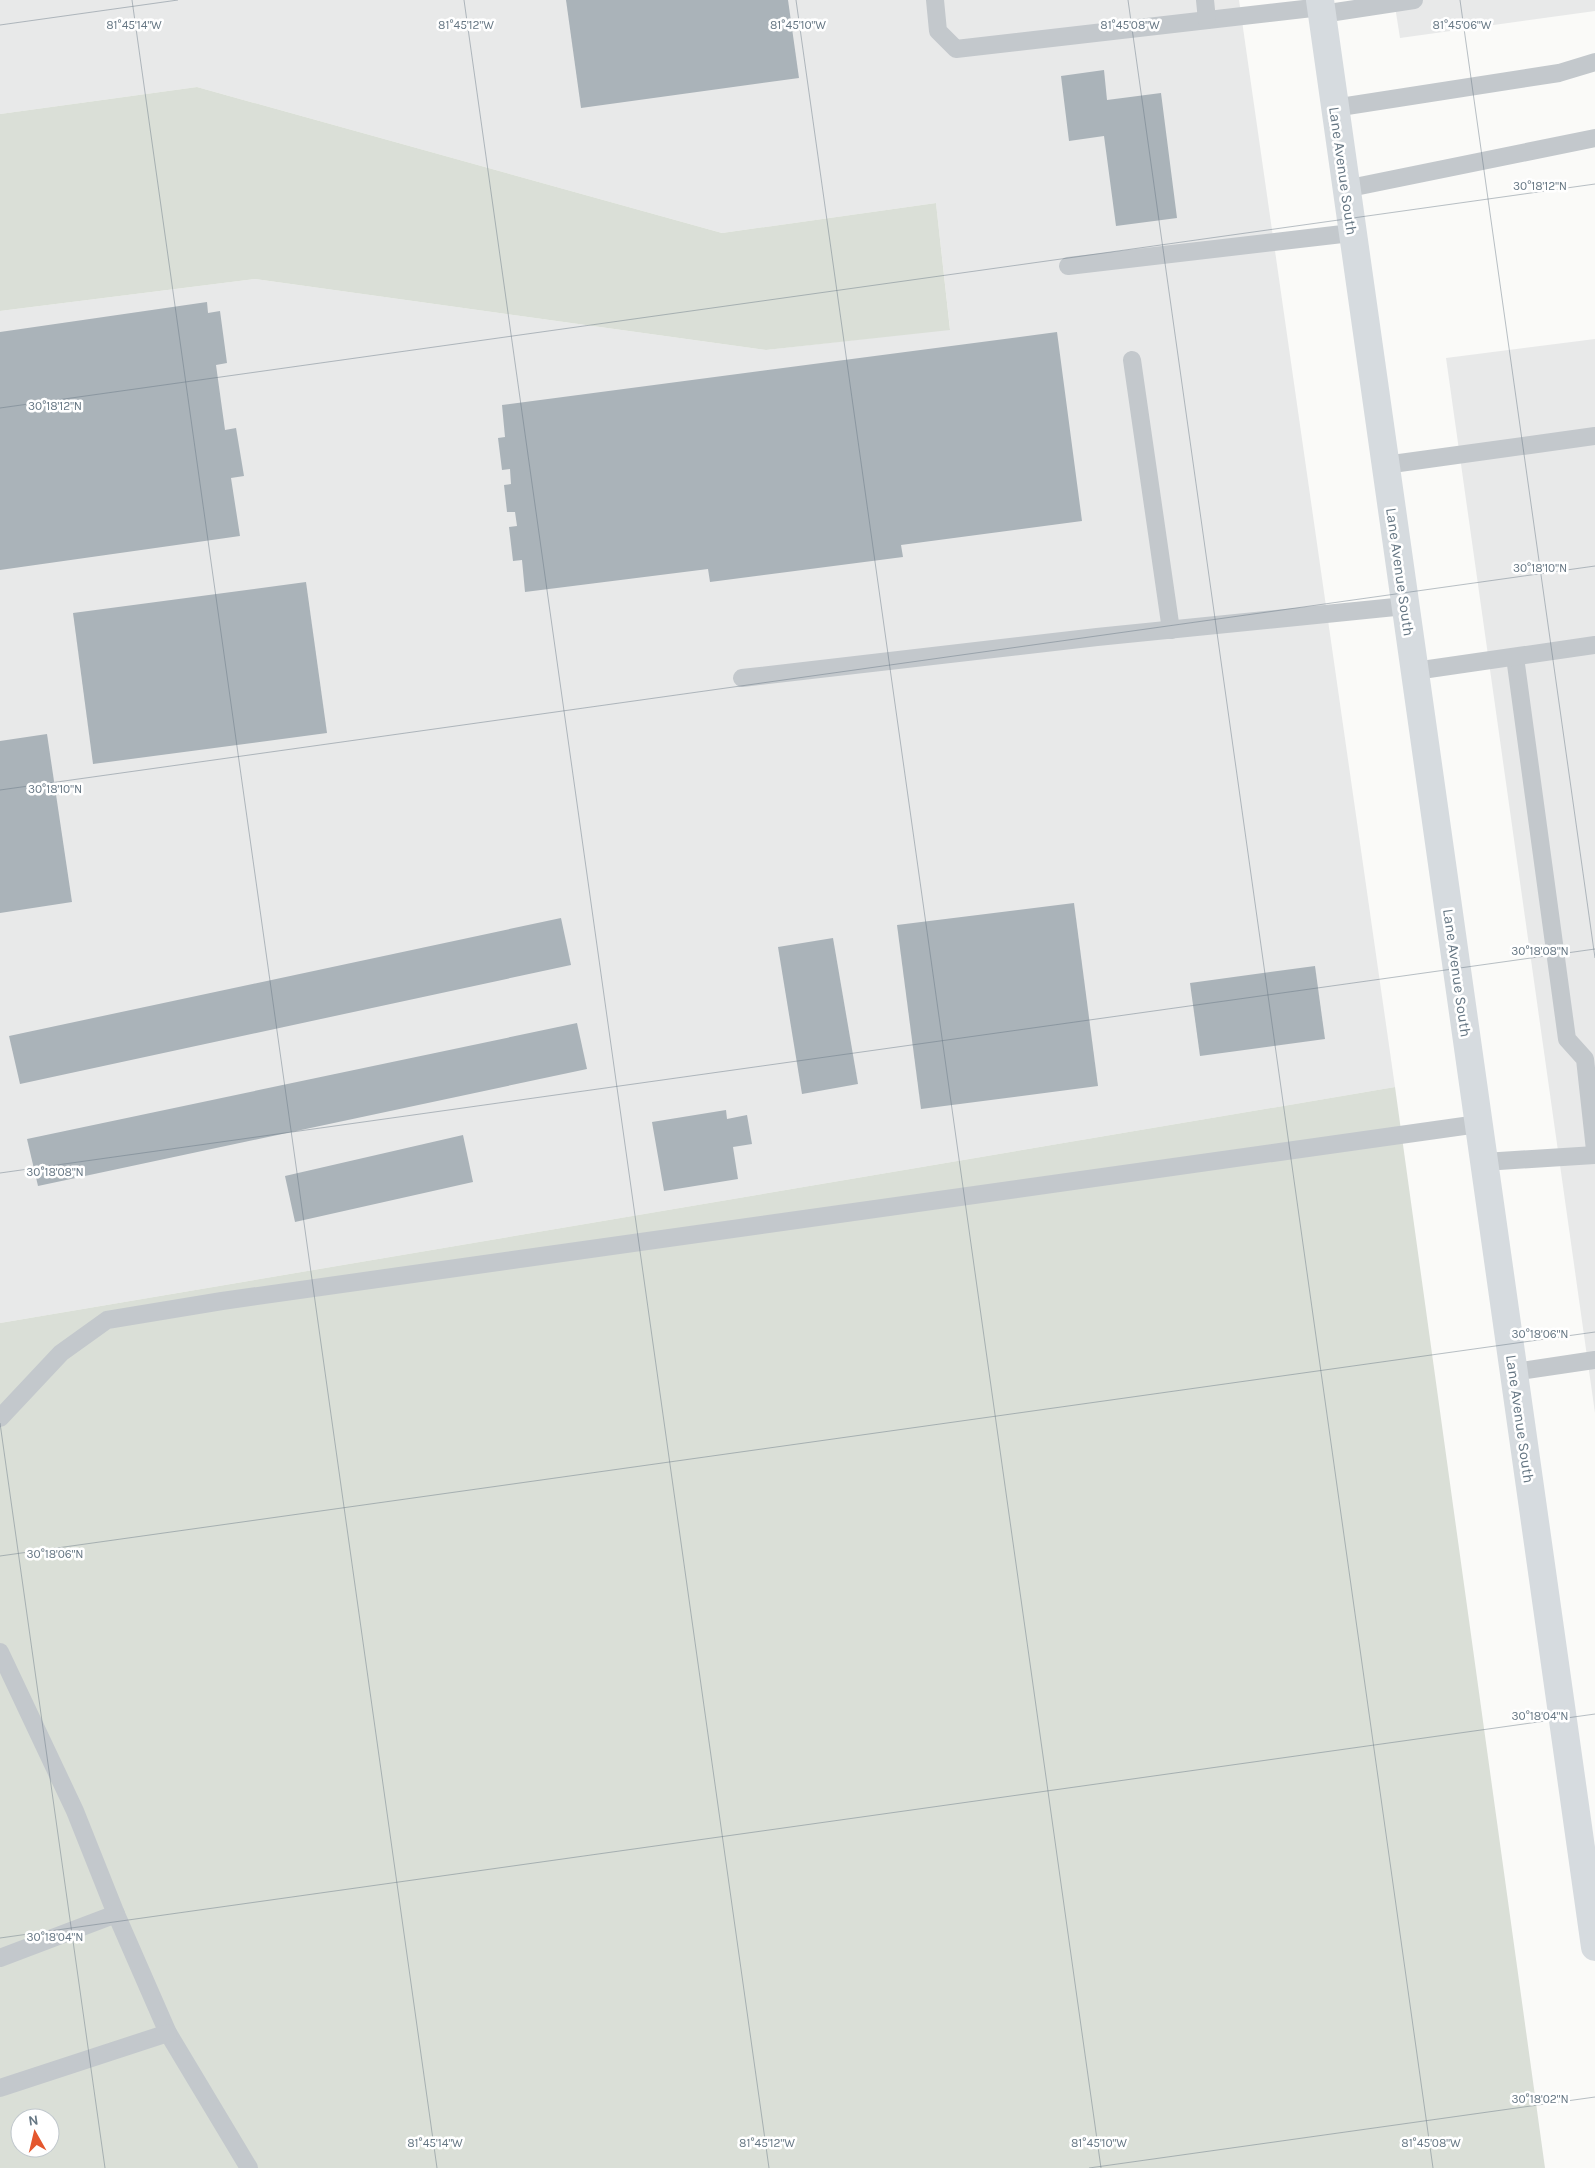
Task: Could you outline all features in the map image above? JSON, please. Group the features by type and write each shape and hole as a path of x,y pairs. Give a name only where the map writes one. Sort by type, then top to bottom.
{"main road":[{"name":"Lane Avenue South","path":"1321,7 1351,232 1595,1947"}],"lane":[{"path":"935,0 938,31 956,49 1321,7 1414,0"},
{"path":"1205,0 1207,20"},
{"path":"1334,108 1559,73 1595,62"},
{"path":"1345,189 1595,138"},
{"path":"1068,266 1351,232"},
{"path":"1132,360 1171,630"},
{"path":"1385,465 1595,436"},
{"path":"742,678 1405,606"},
{"path":"1414,671 1595,645"},
{"path":"1515,657 1567,1039 1590,1058 1595,1150"},
{"path":"0,1418 61,1353 107,1320 222,1300 1478,1124"},
{"path":"1484,1162 1595,1155"},
{"path":"1514,1372 1595,1360"},
{"path":"0,1652 75,1811 116,1914 168,2033 249,2168"},
{"path":"0,1958 116,1914"},
{"path":"0,2088 168,2033"}],"shaded area":[{"path":"0,0 1239,0 1395,1087 0,1323 0,311 255,279 766,350 950,329 936,203 722,233 197,87 0,114"},
{"path":"1394,0 1595,0 1595,11 1400,38"},
{"path":"197,87 722,233 936,203 950,330 766,350 255,279 0,311 0,114"},
{"path":"1595,339 1595,1413 1446,358"},
{"path":"1395,1087 1545,2168 0,2168 0,1323"}],"building":[{"path":"566,0 788,0 799,78 581,108"},
{"path":"1104,70 1107,100 1161,93 1177,218 1116,226 1104,136 1069,141 1061,76"},
{"path":"207,302 208,313 220,311 227,363 216,365 225,430 236,428 244,476 231,478 240,536 0,570 0,332"},
{"path":"1057,332 1082,521 901,545 903,557 710,582 708,569 525,592 522,560 513,561 509,527 517,526 515,512 507,512 504,485 511,484 510,469 502,470 498,438 505,437 502,405"},
{"path":"306,582 327,733 93,764 73,613"},
{"path":"47,734 72,902 0,913 0,741"},
{"path":"1074,903 1098,1086 921,1109 897,925"},
{"path":"561,918 571,965 20,1084 9,1036"},
{"path":"833,938 858,1084 802,1094 778,947"},
{"path":"1315,966 1325,1039 1200,1056 1190,983"},
{"path":"577,1023 587,1069 38,1186 27,1139"},
{"path":"726,1110 727,1119 747,1115 752,1144 733,1147 738,1179 664,1191 652,1122"},
{"path":"463,1135 473,1182 295,1222 285,1176"}]}
